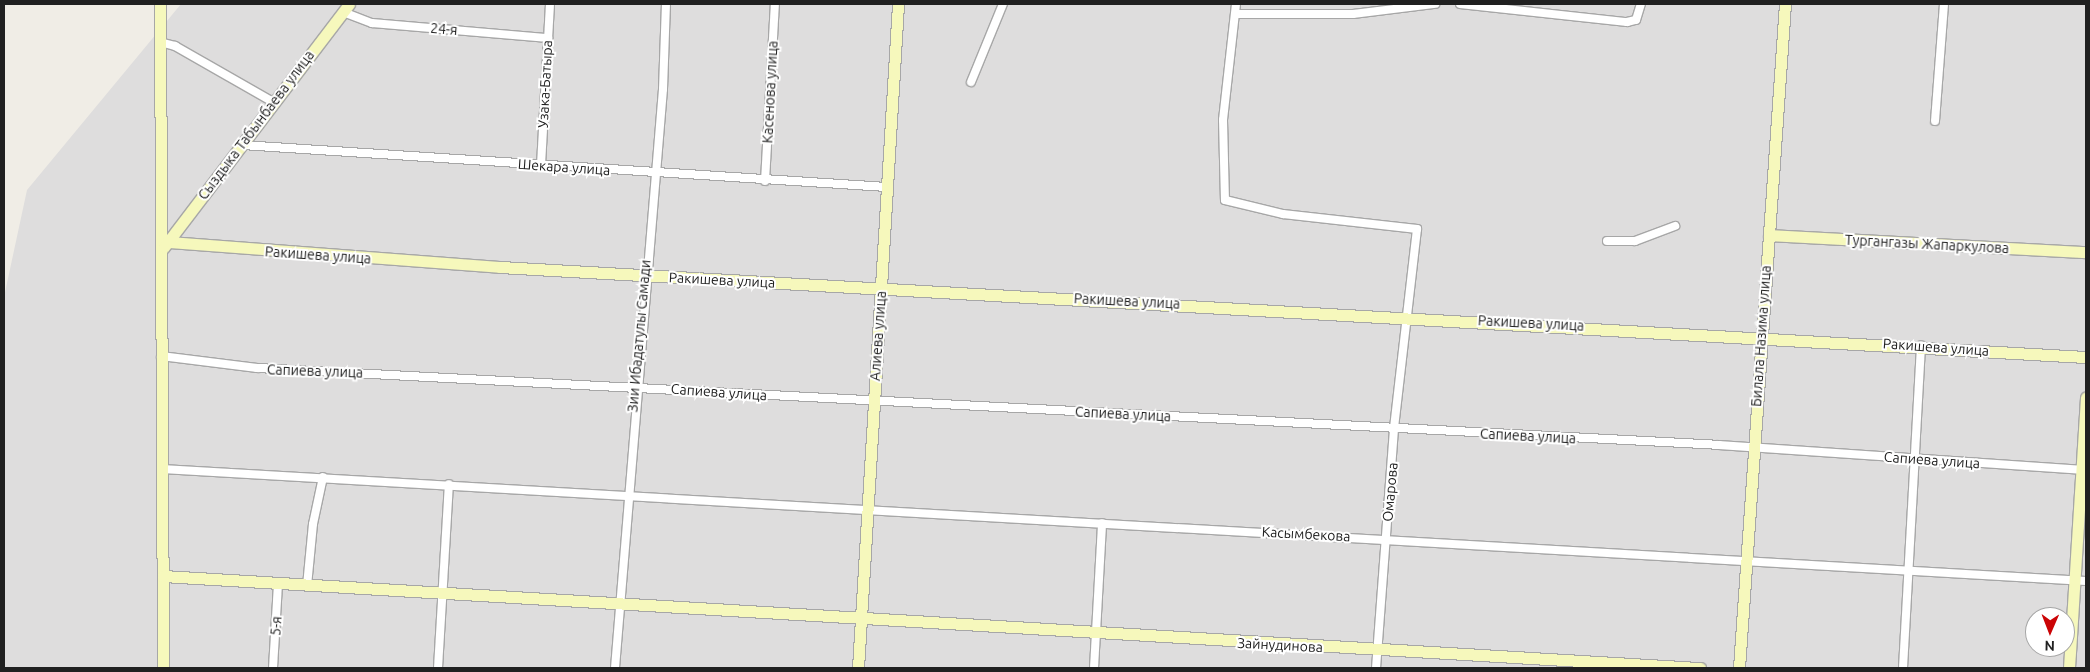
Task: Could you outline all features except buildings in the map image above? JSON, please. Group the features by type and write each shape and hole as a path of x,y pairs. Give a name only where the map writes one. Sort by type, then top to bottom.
{"street":[{"path":"160,4 165,245 161,356 163,668"},
{"name":"Узака-Батыра","path":"541,165 550,4"},
{"name":"Зии Ибадатулы Самади","path":"615,668 635,387 646,274 666,4"},
{"name":"Касенова улица","path":"765,181 775,4"},
{"name":"Алиева улица","path":"858,668 898,4"},
{"path":"972,82 1003,4"},
{"path":"1236,4 1236,14 1353,14 1436,4"},
{"path":"1460,4 1627,22 1636,20 1641,4"},
{"name":"Билала Назима улица","path":"1739,668 1744,562 1754,447 1760,335 1785,4"},
{"path":"1936,121 1944,4"},
{"name":"24-я","path":"346,8 372,23 548,38"},
{"name":"Сыздыка Табынбаева улица","path":"165,245 346,8"},
{"name":"Омарова","path":"1236,14 1223,120 1225,200 1283,214 1417,229 1405,316 1394,429 1376,668"},
{"path":"160,42 175,46 273,102"},
{"name":"Шекара улица","path":"242,145 765,181 887,187"},
{"path":"1607,241 1635,241 1675,226"},
{"name":"Тургангазы Жапаркулова","path":"1769,235 2086,252"},
{"name":"Ракишева улица","path":"165,245 882,288 1760,335 2086,357"},
{"path":"1903,668 1921,346"},
{"name":"Сапиева улица","path":"161,356 257,368 1754,447 2084,470"},
{"path":"2069,668 2081,580 2086,398"},
{"name":"Касымбекова","path":"162,469 627,493 867,510 1102,522 1744,562 2081,580"},
{"path":"307,586 313,524 323,477"},
{"path":"438,668 449,484"},
{"path":"1094,668 1098,635 1102,522"},
{"name":"Зайнудинова","path":"163,576 443,595 620,604 860,621 1700,668"},
{"name":"5-я","path":"273,668 278,584"}],"shaded area":[{"path":"181,4 2086,4 2086,668 4,668 4,297 27,190"}]}
